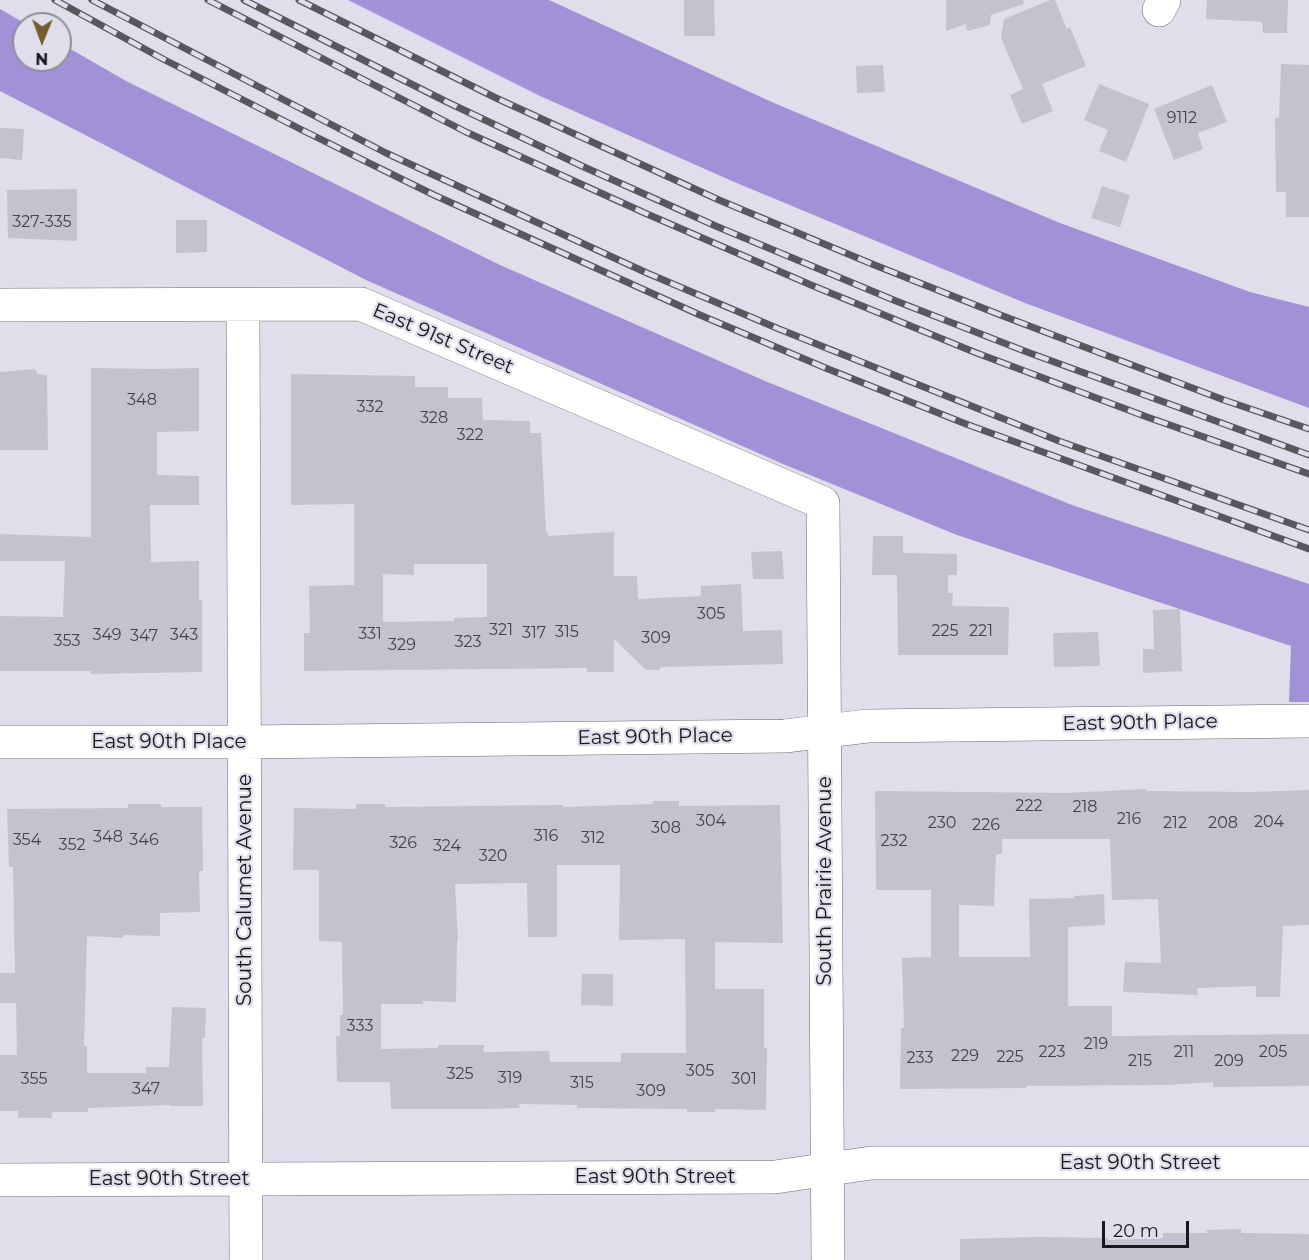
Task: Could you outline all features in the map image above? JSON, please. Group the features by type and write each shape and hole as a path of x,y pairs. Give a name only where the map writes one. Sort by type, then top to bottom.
{"street":[{"name":"East 91st Street","path":"0,305 361,304 823,503"},
{"name":"South Calumet Avenue","path":"243,305 246,1260"},
{"name":"South Prairie Avenue","path":"823,503 828,1260"},
{"name":"East 90th Place","path":"0,742 245,742 785,736 867,726 1309,721"},
{"name":"East 90th Street","path":"0,1180 775,1177 871,1163 1309,1163"}],"shaded area":[{"path":"348,0 549,0 774,103 1060,223 1250,292 1309,307 1309,408 1025,303 732,181 540,96"},
{"path":"0,9 12,16 12,72 72,72 72,50 126,81 500,265 765,381 1072,505 1309,584 1309,702 1289,702 1291,646 957,535 783,464 366,280 0,91"}],"building":[{"path":"684,0 714,0 715,36 684,36"},
{"path":"946,0 1023,0 1024,4 991,15 990,25 967,31 966,24 946,31"},
{"path":"1055,0 1067,29 1070,27 1086,66 1042,84 1053,111 1022,124 1010,95 1023,89 1001,38 1004,19"},
{"path":"1207,0 1288,0 1287,33 1263,33 1262,22 1206,19"},
{"path":"1281,64 1309,65 1309,217 1286,217 1286,192 1276,192 1275,118 1279,118"},
{"path":"883,65 885,92 857,93 856,66"},
{"path":"1099,84 1149,104 1126,162 1099,151 1108,130 1084,120"},
{"path":"1212,85 1227,122 1198,133 1203,149 1174,160 1154,109"},
{"path":"0,128 24,129 22,160 0,158"},
{"path":"1102,186 1130,195 1120,227 1091,218"},
{"path":"77,189 77,241 8,238 7,190"},
{"path":"176,220 207,220 207,252 176,253"},
{"path":"91,368 199,368 199,431 157,432 157,475 199,476 199,505 150,505 151,562 199,561 199,600 202,600 202,672 90,674 91,671 0,671 0,616 63,617 65,561 0,561 0,534 90,537 91,534"},
{"path":"35,369 38,374 47,375 48,450 0,450 0,372"},
{"path":"291,374 415,376 415,387 448,387 448,398 482,398 483,420 530,421 530,433 541,433 548,536 614,532 614,576 637,576 638,599 701,596 701,586 741,584 743,631 782,630 783,664 661,667 659,670 646,670 614,639 614,672 587,672 587,668 304,671 304,633 310,633 309,586 354,585 354,504 291,505","holes":["414,564 487,564 487,617 454,618 454,621 383,622 383,574 414,575"]},
{"path":"873,536 903,536 903,553 957,554 957,575 948,575 948,593 953,593 952,606 1009,607 1008,655 898,655 897,575 872,575"},
{"path":"782,551 784,579 753,579 751,552"},
{"path":"1180,609 1182,671 1143,673 1143,649 1154,649 1153,610"},
{"path":"1098,632 1100,666 1054,667 1053,633"},
{"path":"1146,789 1146,791 1252,792 1309,790 1309,925 1283,926 1280,997 1256,997 1256,986 1197,988 1198,995 1123,992 1125,962 1161,963 1158,899 1112,900 1110,839 1002,839 1002,854 996,854 994,906 959,905 959,957 1030,957 1029,899 1074,898 1074,896 1104,894 1105,925 1068,927 1068,1006 1112,1006 1112,1036 1309,1034 1309,1086 1213,1087 1213,1082 1168,1085 900,1089 901,1028 904,1028 902,958 931,957 931,890 876,890 875,791 1067,793"},
{"path":"653,801 679,801 679,806 780,805 783,943 715,942 715,989 764,989 764,1048 767,1048 766,1110 715,1109 715,1112 687,1112 687,1109 577,1108 577,1105 519,1104 520,1108 391,1109 390,1082 337,1082 336,1036 340,1036 340,1015 343,1015 342,942 319,941 319,870 293,870 294,808 356,809 356,804 385,804 385,807 563,805 563,807 653,804","holes":["557,865 620,865 619,940 685,939 686,1053 621,1053 621,1062 550,1062 549,1051 483,1052 484,1045 381,1049 381,1004 423,1004 423,1001 456,1002 458,940 455,884 527,883 528,937 557,937"]},
{"path":"128,804 202,807 203,871 199,871 200,912 160,913 160,936 123,935 123,938 87,936 84,1046 87,1046 87,1073 146,1073 146,1067 169,1067 172,1007 206,1008 205,1038 202,1038 203,1106 88,1108 88,1112 52,1112 52,1118 18,1118 18,1111 0,1111 0,1055 17,1055 16,1003 0,1003 0,973 15,973 13,867 9,867 7,809 128,808"},
{"path":"582,974 613,974 613,1006 581,1005"},
{"path":"1241,1229 1241,1233 1309,1234 1309,1260 960,1260 960,1239 1038,1237 1108,1238 1108,1240 1163,1238 1163,1233 1207,1233 1207,1230"}],"railway":[{"path":"55,0 163,59 434,195 700,315 966,424 1309,549"},
{"path":"92,0 386,153 647,273 779,329 1059,441 1309,530"},
{"path":"208,0 466,132 811,285 974,352 1147,417 1309,474"},
{"path":"244,0 447,102 718,227 896,301 1027,352 1309,455"},
{"path":"299,0 496,98 719,200 1003,316 1224,400 1309,429"}]}
